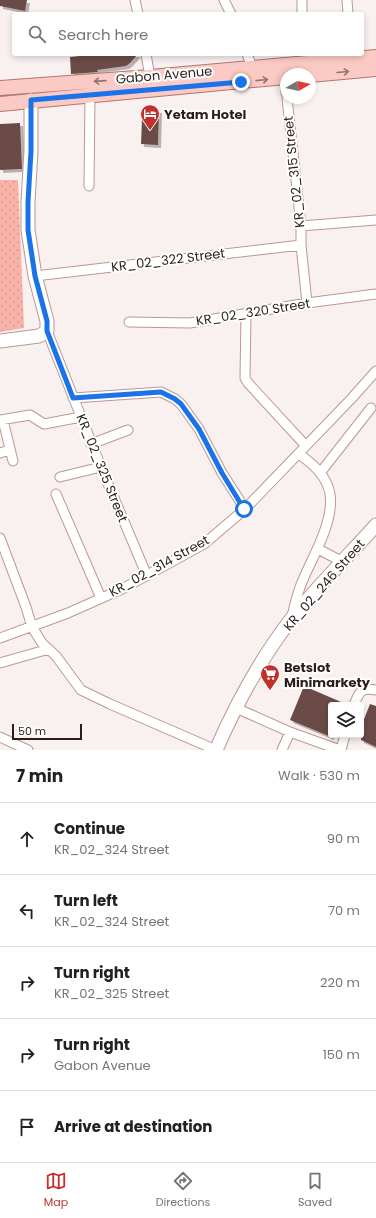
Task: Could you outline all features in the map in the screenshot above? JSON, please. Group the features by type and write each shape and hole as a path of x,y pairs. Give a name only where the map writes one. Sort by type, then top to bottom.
{"main road":[{"name":"Gabon Avenue","path":"299,68 311,64 350,57 376,57"},
{"name":"Gabon Avenue","path":"0,88 150,77 249,61 280,72"},
{"name":"Gabon Avenue","path":"311,64 376,69"},
{"name":"Gabon Avenue","path":"0,104 31,100 90,96 280,73"}],"street":[{"path":"135,0 138,12"},
{"path":"224,0 229,12"},
{"path":"302,0 302,12"},
{"path":"347,0 348,12"},
{"path":"146,56 150,77"},
{"path":"89,186 90,96"},
{"name":"KR_02_325 Street","path":"31,100 28,230 35,276 47,321 47,331 100,467 147,576"},
{"name":"KR_02_315 Street","path":"288,104 301,226 301,245 307,303"},
{"path":"301,226 376,220"},
{"name":"KR_02_322 Street","path":"35,276 301,245"},
{"name":"KR_02_320 Street","path":"130,322 190,322 307,303 376,294"},
{"path":"246,313 245,378 306,446"},
{"path":"0,341 39,336 47,331"},
{"name":"KR_02_314 Street","path":"0,638 68,613 122,589 204,544 244,509 299,454 376,371"},
{"path":"73,398 161,392 175,399 181,404 199,429 222,473 244,509"},
{"path":"320,473 371,408"},
{"path":"13,461 1,420 30,415 40,423 48,424 81,417"},
{"path":"91,444 128,430"},
{"path":"0,453 10,450"},
{"path":"292,619 298,592 318,549 328,515 330,502 330,493 320,473 313,465 299,454"},
{"path":"60,477 100,467"},
{"path":"56,494 101,598"},
{"name":"KR_02_246 Street","path":"216,750 236,708 264,659 292,619 376,525"},
{"path":"0,538 32,627 42,643 60,660 81,690 216,750"},
{"path":"318,549 343,562"},
{"path":"0,663 49,649"},
{"path":"355,702 358,694 362,690 376,690"},
{"path":"236,708 290,732 340,750 344,738"},
{"path":"282,750 290,732"},
{"path":"0,737 28,750"}],"shaded area":[{"path":"0,180 18,180 24,328 0,332"}],"building":[{"path":"0,0 27,0 25,11 0,6"},
{"path":"136,56 126,66 97,70 98,72 71,74 70,57"},
{"name":"Yetam Hotel","path":"159,110 158,145 141,144 142,119 144,113"},
{"path":"20,123 22,169 0,170 0,124"},
{"path":"304,686 341,702 328,702 328,736 290,720"},
{"path":"370,704 376,706 376,747 361,740 361,738 364,738 364,719"}],"place":[{"name":"Yetam Hotel","path":"150,131"},
{"name":"Betslot Minimarkety","path":"270,691"}],"route":[{"path":"241,82 152,91 31,100 28,230 35,276 47,321 47,331 73,398 152,392 168,394 181,404 190,415 244,509"}]}
